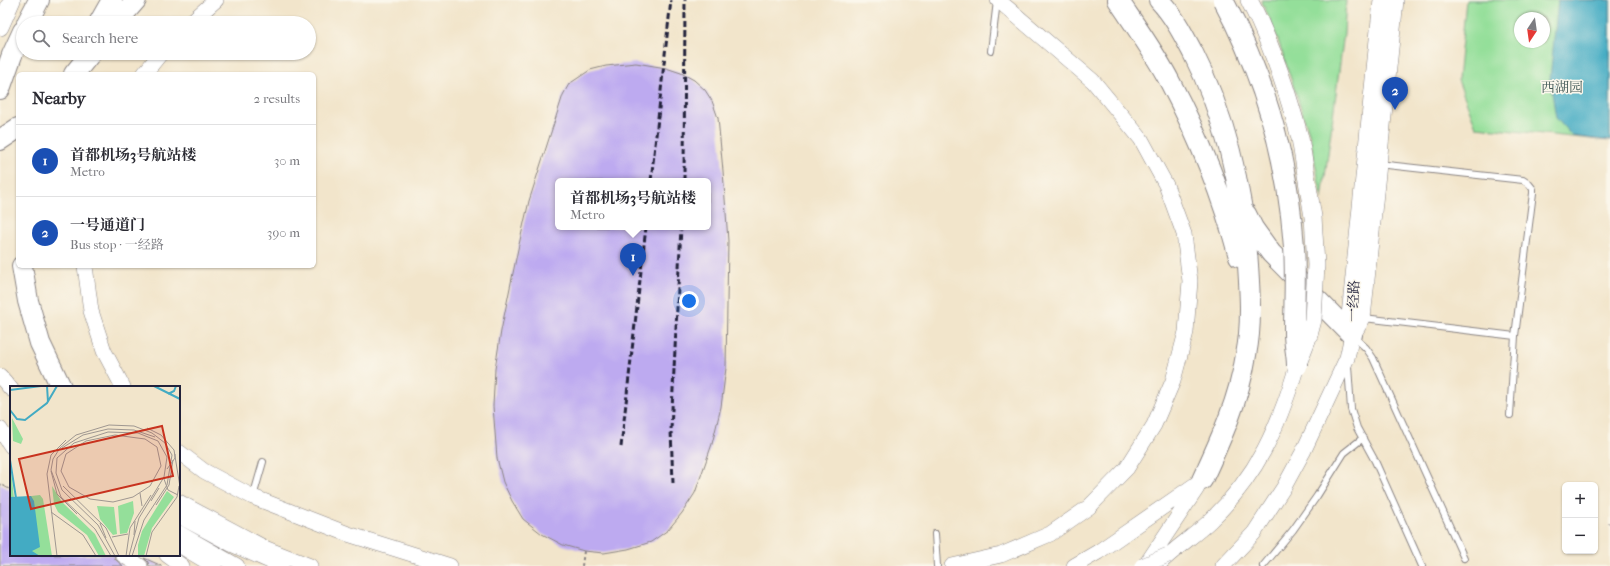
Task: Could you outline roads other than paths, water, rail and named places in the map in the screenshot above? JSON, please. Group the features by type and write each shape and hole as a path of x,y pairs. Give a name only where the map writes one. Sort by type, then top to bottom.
{"highway":[{"path":"31,16 39,0"},
{"path":"107,13 136,0"},
{"path":"1118,0 1170,82 1201,148 1235,243 1250,309"},
{"path":"1159,0 1168,8 1198,62 1218,110 1234,165 1241,202 1246,242 1250,309 1249,341 1238,394 1222,437 1202,480"},
{"path":"1223,0 1242,38 1262,86 1284,171 1294,248 1294,338 1297,366"},
{"path":"0,89 16,46"},
{"path":"75,72 81,60"},
{"path":"76,72 85,60"},
{"path":"0,140 16,129"},
{"path":"1241,202 1253,228 1271,254 1352,335"},
{"path":"22,268 28,301 40,343 61,386"}],"main road":[{"path":"0,27 12,0"},
{"path":"1249,0 1273,53 1288,96 1300,138 1313,217 1315,248 1313,320 1297,366"},
{"name":"一经路","path":"1352,335 1350,316 1382,0"},
{"name":"一经路","path":"1352,335 1362,318 1395,0"}],"street":[{"path":"198,16 216,0"},
{"path":"952,566 1002,555 1050,534 1089,507 1127,468 1154,426 1173,381 1187,324 1190,281 1184,234 1166,185 1141,139 1093,80 997,0"},
{"path":"146,72 155,60"},
{"path":"85,268 91,311 104,351 122,386"},
{"path":"1223,566 1254,533 1284,487 1303,452 1347,358 1352,335"},
{"path":"40,343 54,386"},
{"path":"1157,566 1214,517 1249,477 1261,459 1276,426 1297,366"},
{"path":"0,376 10,388"},
{"path":"0,429 10,444"},
{"path":"180,453 204,471 253,497 348,534 450,566"},
{"path":"1074,566 1098,552 1202,480"},
{"path":"1144,566 1202,480"},
{"path":"180,503 267,549 310,566"},
{"path":"180,517 231,544 281,566"},
{"path":"180,534 237,566"},
{"path":"180,547 214,566"},
{"path":"1144,566 1168,555"},
{"path":"125,556 140,566"},
{"path":"136,556 146,566"},
{"path":"168,556 182,566"}],"lane":[{"path":"991,51 997,0"},
{"path":"1378,164 1523,180 1533,189 1516,336 1510,415"},
{"path":"1362,318 1516,336"},
{"path":"1352,335 1366,348 1373,358 1464,558"},
{"path":"1347,358 1351,409 1357,428 1375,461 1422,566"},
{"path":"1263,566 1294,530 1344,453 1363,438"},
{"path":"253,497 263,462"},
{"path":"936,534 937,566"}],"water":[{"path":"1558,0 1610,0 1610,141 1572,136 1556,118 1550,79"}],"railway":[{"path":"651,178 671,0"},
{"path":"684,178 685,0"},
{"path":"621,447 646,230"},
{"path":"673,483 671,430 681,230"}],"place":[{"name":"一号通道门","path":"1395,110"},
{"name":"首都机场3号航站楼","path":"633,276"}],"park label":[{"name":"西湖园","path":"1562,87"}]}
